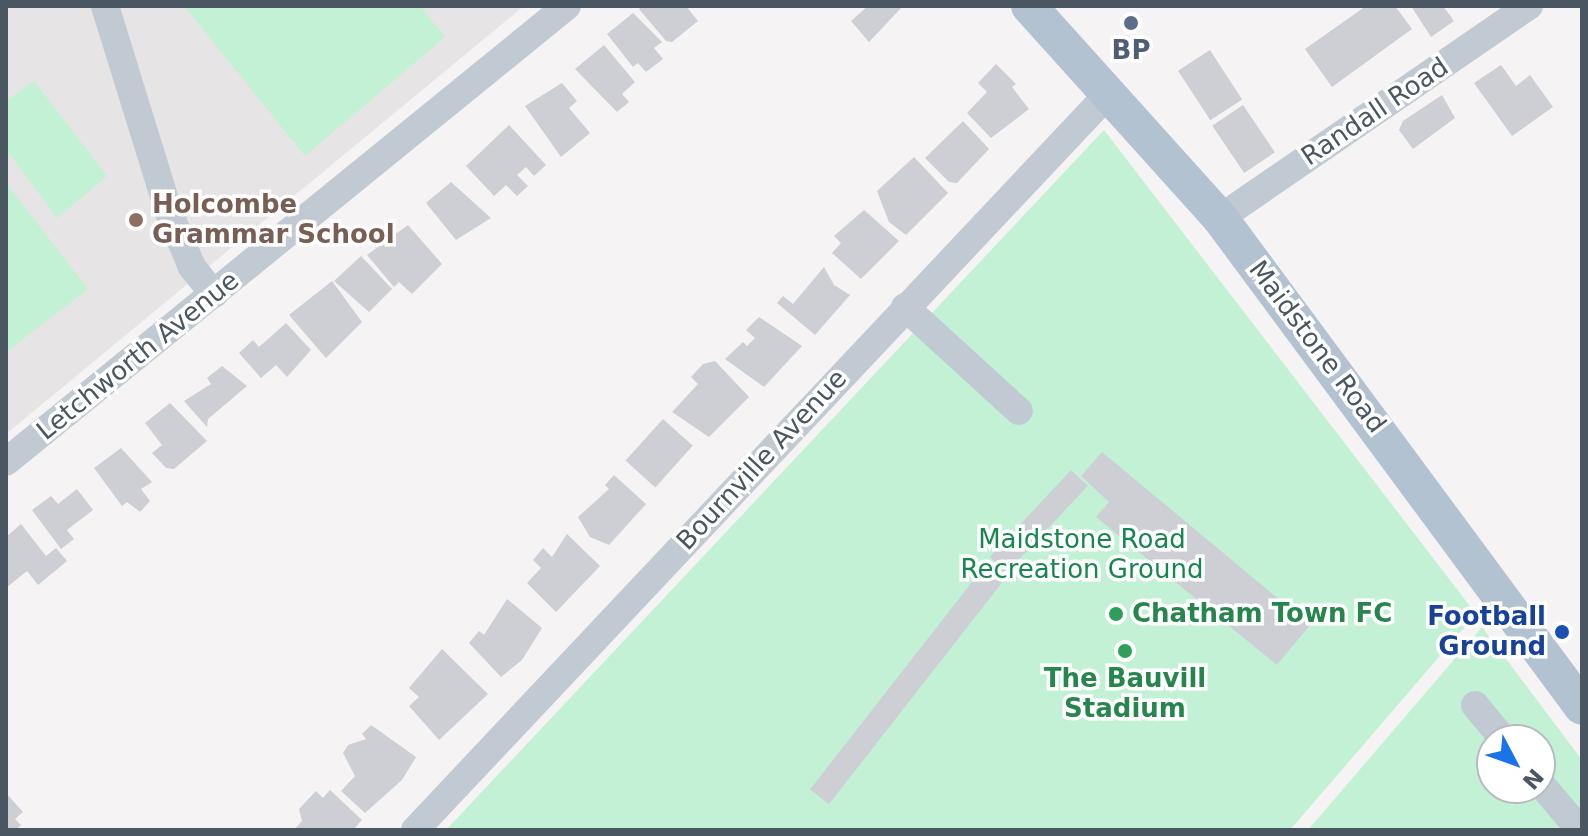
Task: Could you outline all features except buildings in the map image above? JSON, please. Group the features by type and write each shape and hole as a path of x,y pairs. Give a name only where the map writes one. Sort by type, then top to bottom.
{"main road":[{"name":"Maidstone Road","path":"1029,6 1110,92 1220,218 1582,707"}],"street":[{"path":"105,6 168,210 192,267 214,294"},
{"name":"Letchworth Avenue","path":"6,462 567,6"},
{"name":"Randall Road","path":"1220,218 1529,6"},
{"name":"Bournville Avenue","path":"415,830 1110,92"},
{"path":"905,307 1019,411"},
{"path":"1475,705 1491,724"},
{"path":"1556,802 1580,830"}],"shaded area":[{"name":"Holcombe Grammar School","path":"6,6 524,6 6,434"}],"green space":[{"path":"184,6 420,6 445,37 305,156"},
{"path":"34,81 107,176 57,218 6,149 6,101"},
{"name":"Maidstone Road Recreation Ground","path":"1104,130 1476,614 1290,830 446,830"},
{"path":"6,183 88,289 6,352"},
{"path":"1482,627 1555,724 1476,724 1476,804 1556,804 1556,725 1582,760 1582,830 1308,830"}],"place":[{"name":"BP","path":"1131,23"},
{"name":"Holcombe Grammar School","path":"136,220"},
{"name":"Chatham Town FC","path":"1116,614"},
{"name":"Football Ground","path":"1562,632"},
{"name":"The Bauvill Stadium","path":"1125,651"}]}
